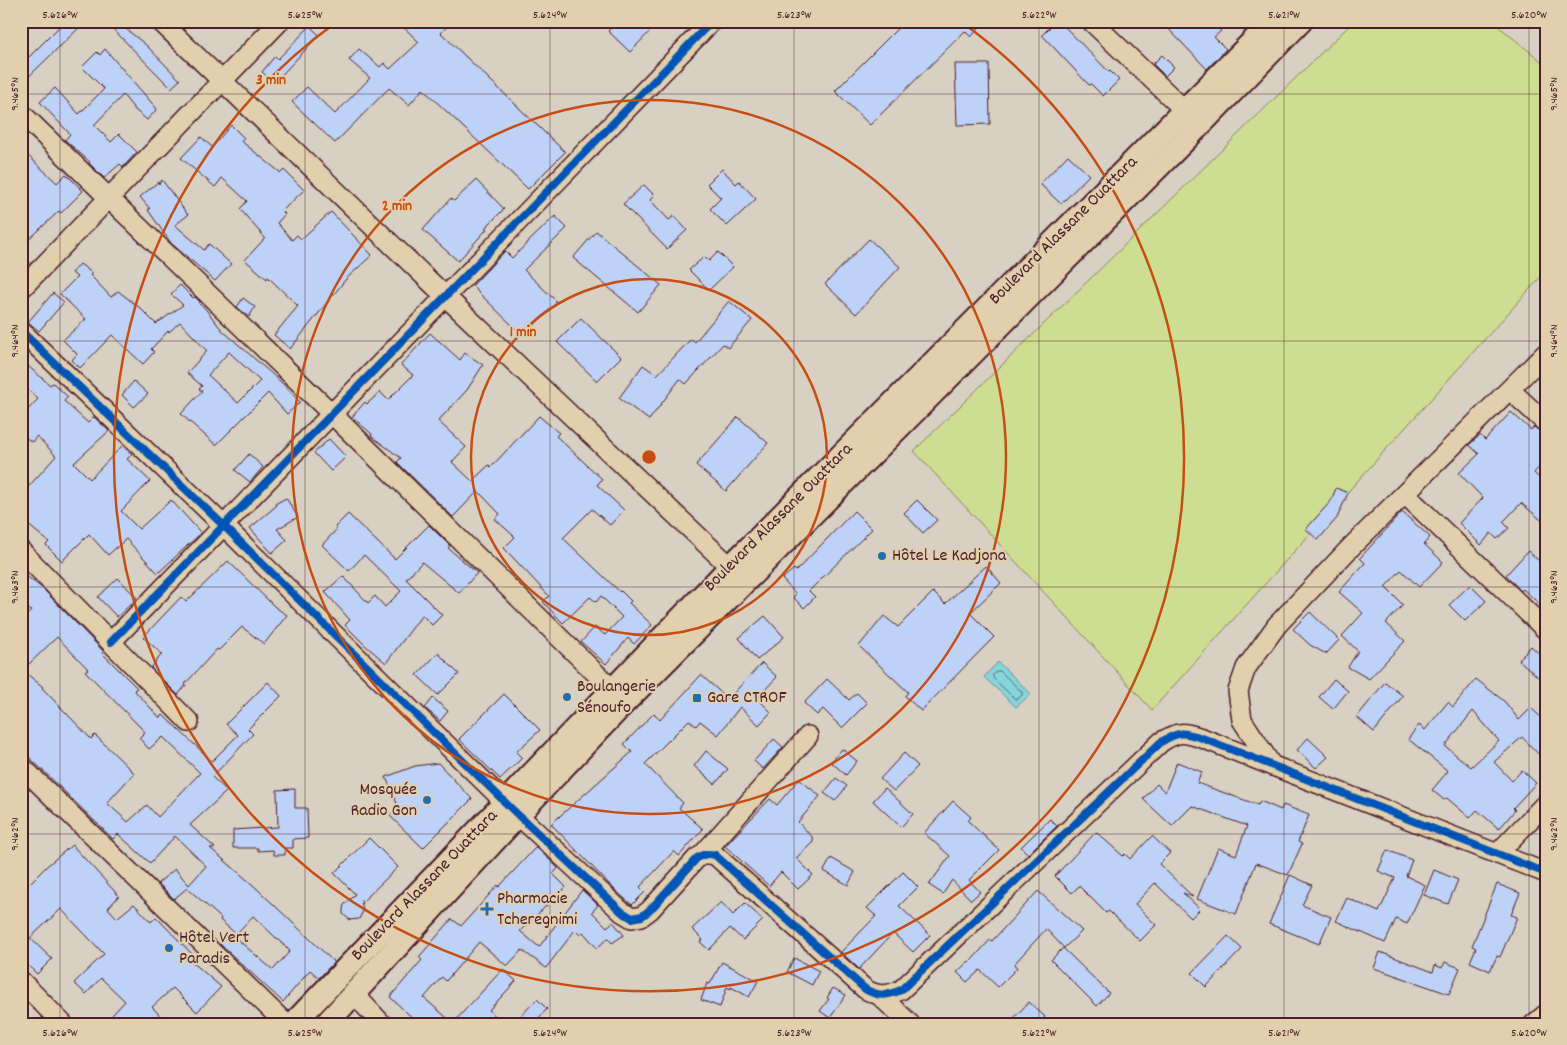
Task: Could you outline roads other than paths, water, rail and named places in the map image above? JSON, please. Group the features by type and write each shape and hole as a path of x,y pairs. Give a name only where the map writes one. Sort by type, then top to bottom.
{"main road":[{"name":"Boulevard Alassane Ouattara","path":"1193,118 1273,21"},
{"name":"Boulevard Alassane Ouattara","path":"293,1024 512,808 618,696 738,574 1193,118 1301,21"},
{"name":"Boulevard Alassane Ouattara","path":"326,1024 354,994 512,808"}],"street":[{"path":"160,21 445,296 738,574"},
{"path":"21,288 280,21"},
{"path":"1091,21 1193,118"},
{"path":"111,642 445,296 700,25"},
{"path":"21,113 331,413 618,696"},
{"path":"21,331 223,525 512,808 622,912 632,918 642,916 650,910 697,858 703,854 808,736"},
{"path":"1272,766 1242,720 1238,691 1246,668 1276,624 1546,353"},
{"path":"1510,390 1546,423"},
{"path":"1405,494 1546,630"},
{"path":"21,552 189,722"},
{"path":"879,995 889,995 901,990 1161,742 1175,733 1186,733 1202,738 1546,873"},
{"path":"21,766 286,1024"},
{"path":"1498,854 1546,803"},
{"path":"703,854 715,855 865,988 879,995 910,1024"},
{"path":"21,981 63,1024"},
{"path":"354,994 382,1024"},
{"path":"1534,1024 1546,1014"}],"water":[{"path":"998,662 1031,694 1016,707 984,677"}],"place":[{"name":"Hôtel Le Kadjona","path":"882,556"},
{"name":"Boulangerie Sénoufo","path":"567,697"},
{"name":"Gare CTROF","path":"697,698"},
{"name":"Mosquée Radio Gon","path":"427,800"},
{"name":"Pharmacie Tcheregnimi","path":"487,909"},
{"name":"Hôtel Vert Paradis","path":"169,948"}]}
